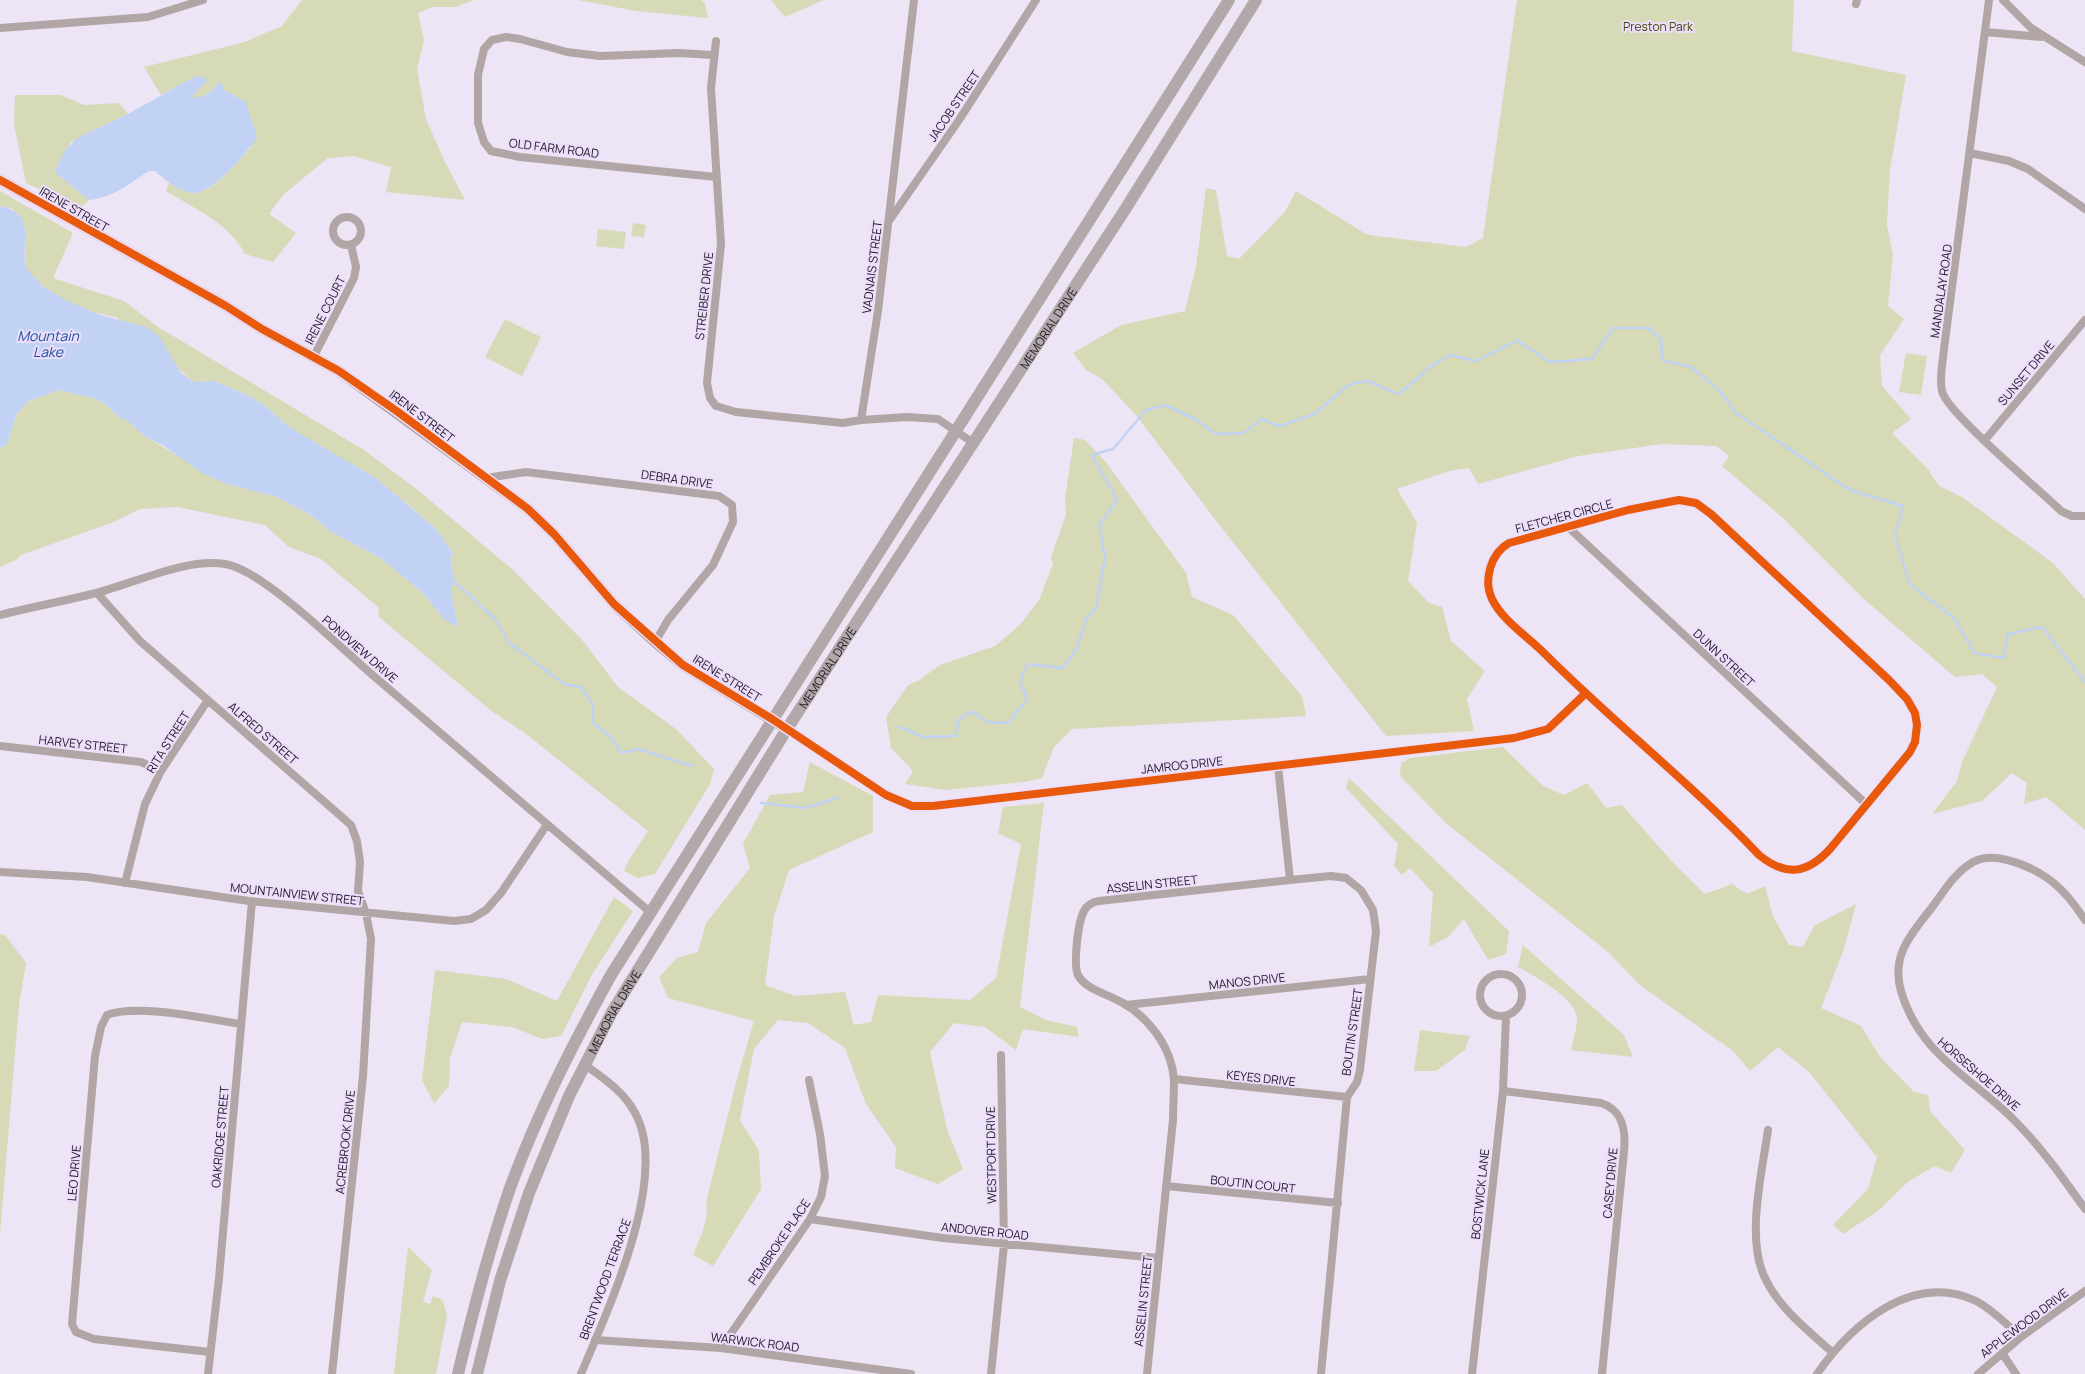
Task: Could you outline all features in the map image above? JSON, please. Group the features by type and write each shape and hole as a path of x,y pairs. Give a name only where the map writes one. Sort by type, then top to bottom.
{"main road":[{"name":"MEMORIAL DRIVE","path":"458,1374 490,1250 524,1152 572,1047 611,975 1229,0"},
{"name":"MEMORIAL DRIVE","path":"477,1374 495,1299 517,1226 551,1137 584,1064 635,973 787,730 972,442 1126,208 1256,0"}],"street":[{"path":"0,28 148,17 203,0"},
{"name":"VADNAIS STREET","path":"862,420 889,222 914,0"},
{"name":"JACOB STREET","path":"889,222 999,59 1036,0"},
{"name":"MANDALAY ROAD","path":"1989,0 1944,349 1942,392 1947,402 1985,440 2062,511 2072,516 2085,516"},
{"path":"2003,0 2023,22 2085,62"},
{"path":"1986,32 2023,34 2046,38"},
{"name":"OLD FARM ROAD","path":"713,56 679,53 600,56 567,52 506,37 492,40 484,49 478,75 477,96 478,123 484,142 491,150 520,157 716,177"},
{"name":"STREIBER DRIVE","path":"716,40 711,88 721,244 707,384 710,398 716,406 736,412 843,423 862,420"},
{"path":"1970,153 2009,161 2028,169 2085,209"},
{"name":"IRENE STREET","path":"0,180 226,306 262,329 314,356 368,390 528,509 554,534 614,604 683,665 787,730"},
{"name":"IRENE COURT","path":"314,356 354,278 356,268 351,245"},
{"name":"SUNSET DRIVE","path":"1985,440 2085,320"},
{"path":"862,420 907,417 938,420 972,442"},
{"name":"DEBRA DRIVE","path":"486,478 526,472 719,496 732,505 733,522 713,566 668,620 655,642"},
{"name":"FLETCHER CIRCLE","path":"1679,500 1696,503 1711,514 1889,680 1912,706 1917,725 1913,747 1842,836 1818,862 1804,869 1780,868 1759,856 1585,694 1503,613 1491,597 1489,587 1493,558 1504,546 1568,527 1628,510 1679,500"},
{"name":"DUNN STREET","path":"1568,527 1866,804"},
{"name":"PONDVIEW DRIVE","path":"0,616 97,593 181,568 209,563 227,564 248,571 306,618 546,826 650,912"},
{"name":"ALFRED STREET","path":"97,593 140,641 351,825 357,841 360,862 358,891 366,913"},
{"name":"JAMROG DRIVE","path":"787,730 886,795 912,806 933,806 1526,736 1541,732 1554,725 1585,694"},
{"name":"RITA STREET","path":"125,883 146,804 161,771 208,700"},
{"name":"HARVEY STREET","path":"0,746 141,762 161,771"},
{"path":"1278,766 1290,880"},
{"name":"MOUNTAINVIEW STREET","path":"0,872 87,878 252,901 454,922 471,919 486,910 501,892 546,826"},
{"name":"HORSESHOE DRIVE","path":"2085,920 2069,898 2050,880 2010,861 1995,857 1983,858 1967,866 1950,882 1906,941 1898,968 1902,994 1931,1048 2015,1120 2085,1209"},
{"name":"BOUTIN STREET","path":"1290,880 1342,876 1352,881 1371,904 1376,924 1360,1070 1357,1082 1347,1098 1321,1374"},
{"name":"ASSELIN STREET","path":"1147,1374 1173,1120 1174,1079 1166,1053 1157,1035 1139,1014 1126,1005 1090,987 1078,975 1076,954 1084,910 1091,904 1100,901 1290,880"},
{"name":"OAKRIDGE STREET","path":"208,1374 219,1278 252,901"},
{"name":"ACREBROOK DRIVE","path":"332,1374 363,1076 371,939 366,913"},
{"path":"1494,975 1510,976 1520,987 1522,999 1519,1006 1506,1016 1490,1014 1480,1001 1482,986 1494,975"},
{"name":"MANOS DRIVE","path":"1126,1005 1370,979"},
{"name":"LEO DRIVE","path":"210,1352 94,1339 76,1332 72,1324 95,1056 101,1027 106,1015 116,1011 154,1012 240,1024"},
{"name":"BOSTWICK LANE","path":"1472,1374 1503,1091 1506,1016"},
{"name":"WESTPORT DRIVE","path":"991,1374 1004,1245 1001,1055"},
{"name":"BRENTWOOD TERRACE","path":"581,1374 638,1227 644,1190 645,1161 641,1132 635,1112 619,1092 584,1064"},
{"name":"KEYES DRIVE","path":"1174,1079 1347,1098"},
{"name":"PEMBROKE PLACE","path":"721,1348 810,1219 821,1196 825,1176 820,1134 809,1080"},
{"name":"CASEY DRIVE","path":"1503,1091 1595,1101 1612,1108 1622,1124 1624,1158 1602,1374"},
{"path":"1768,1130 1757,1226 1760,1265 1765,1279 1780,1301 1833,1353"},
{"name":"BOUTIN COURT","path":"1166,1186 1338,1203"},
{"name":"ANDOVER ROAD","path":"810,1219 1004,1245 1158,1258"},
{"name":"APPLEWOOD DRIVE","path":"1978,1374 2021,1337 2085,1291"},
{"path":"1817,1374 1833,1353 1856,1330 1883,1308 1904,1299 1928,1294 1951,1294 1976,1301 2021,1337"},
{"name":"WARWICK ROAD","path":"595,1340 721,1348 911,1374"},
{"path":"2002,1352 2016,1374"}],"green space":[{"path":"302,0 473,0 456,7 432,7 418,13 424,41 417,69 426,119 444,160 465,200 386,192 391,167 353,156 328,158 284,194 269,214 296,233 273,262 245,254 239,243 221,225 166,191 169,183 191,192 205,190 220,180 251,147 246,102 224,90 200,98 192,98 194,77 161,95 144,67 245,42 282,26"},
{"path":"578,0 701,0 705,3 708,18 636,11"},
{"path":"771,0 824,0 785,17"},
{"name":"Preston Park","path":"1517,0 1794,0 1792,51 1906,75 1890,170 1887,225 1893,255 1888,306 1904,319 1880,355 1882,386 1911,419 1892,433 1927,468 1939,486 1962,497 2053,563 2085,599 2085,830 2046,797 2024,804 2027,783 2012,773 1982,801 1932,814 1957,781 1962,762 1997,687 1982,674 1955,677 1865,600 1783,518 1722,466 1729,456 1716,446 1662,444 1578,456 1478,484 1469,468 1449,471 1397,489 1417,523 1408,581 1429,603 1442,607 1451,641 1485,671 1467,699 1474,731 1386,736 1214,518 1136,415 1102,379 1086,370 1073,353 1121,325 1185,311 1196,267 1206,188 1216,190 1227,256 1239,259 1285,212 1296,191 1366,234 1466,247 1483,238"},
{"path":"15,95 61,95 84,105 119,103 128,114 71,142 55,171 89,200 80,208 26,183 14,124"},
{"path":"0,191 73,233 53,278 124,301 158,327 364,450 419,491 513,570 583,641 618,687 676,729 714,769 710,784 655,874 638,878 624,871 648,831 526,734 493,712 379,617 378,607 321,559 289,547 265,525 177,507 140,509 111,523 21,555 16,560 0,567 0,448 7,445 17,413 29,401 59,390 93,398 106,404 119,418 125,419 146,437 226,484 278,497 312,516 330,531 382,559 423,593 444,619 458,627 451,592 454,579 450,558 453,553 436,529 404,501 289,427 265,406 249,396 215,381 194,382 116,317 79,307 43,286 26,268 24,225 13,209 0,206"},
{"path":"633,223 646,225 644,237 631,236"},
{"path":"598,229 626,232 624,249 596,246"},
{"path":"505,319 541,337 522,376 485,357"},
{"path":"1906,353 1927,356 1921,395 1899,392"},
{"path":"1074,438 1085,440 1105,461 1186,573 1192,597 1233,615 1302,696 1306,716 1072,729 1054,747 1042,778 1024,782 946,790 905,784 913,771 891,748 886,717 908,685 918,681 940,665 995,646 1020,625 1039,600 1053,564 1051,557 1066,515 1065,499"},
{"path":"1503,747 1543,786 1564,795 1587,783 1606,808 1622,805 1676,866 1705,894 1732,884 1747,894 1765,886 1773,916 1789,945 1803,947 1815,925 1856,904 1844,949 1821,1008 1861,1026 1880,1057 1914,1092 1928,1095 1930,1111 1965,1150 1951,1173 1935,1166 1909,1181 1878,1211 1843,1234 1833,1225 1868,1189 1877,1157 1809,1072 1778,1047 1750,1071 1733,1051 1641,986 1608,952 1447,824 1400,776 1401,763 1410,758"},
{"path":"810,762 873,796 873,832 789,870 774,916 765,985 795,996 845,992 854,1025 871,1022 878,995 970,1000 996,978 1021,844 998,833 1003,807 1044,803 1020,1007 1046,1020 1077,1027 1079,1037 1023,1029 1016,1050 985,1027 954,1023 930,1052 947,1129 963,1169 938,1184 895,1168 896,1147 866,1104 845,1048 808,1023 778,1020 754,1049 740,1120 759,1151 761,1189 713,1266 693,1255 705,1222 706,1202 737,1079 754,1021 668,998 659,977 677,958 698,952 706,923 750,868 743,844 770,795 803,792"},
{"path":"1349,778 1509,931 1506,954 1488,960 1464,919 1448,937 1429,947 1433,893 1410,868 1402,875 1394,866 1398,844 1346,788"},
{"path":"614,897 633,911 593,973 561,1036 542,1039 512,1027 462,1022 450,1058 449,1086 434,1103 422,1080 435,970 506,979 557,1001"},
{"path":"0,934 5,935 26,963 19,1005 0,1234"},
{"path":"1523,945 1624,1035 1633,1057 1571,1050 1577,1023 1575,1011 1563,996 1554,989 1518,967"},
{"path":"1420,1030 1470,1036 1465,1050 1436,1071 1414,1071"},
{"path":"408,1247 432,1270 423,1302 430,1304 433,1296 443,1300 447,1317 436,1374 394,1374"}],"water":[{"path":"202,76 207,80 192,97 205,95 212,91 221,81 224,90 246,102 257,137 229,171 211,186 195,193 184,191 155,171 149,171 114,193 89,200 55,171 64,152 77,138 128,114 194,77"},
{"name":"Mountain Lake","path":"0,206 12,210 19,215 23,222 26,268 42,286 66,300 100,315 146,327 159,336 181,373 194,382 215,381 249,396 265,406 289,427 376,478 436,529 453,553 450,558 454,579 451,592 458,627 444,619 423,593 382,559 330,531 312,516 278,497 226,484 202,473 164,446 146,437 125,419 119,418 106,404 93,398 59,390 29,401 17,413 7,445 0,448"}],"waterway":[{"path":"899,727 924,737 956,736 958,720 972,711 986,722 1008,723 1027,699 1020,681 1027,664 1063,668 1075,652 1086,619 1096,608 1105,558 1099,525 1117,500 1092,455 1113,449 1146,410 1165,405 1197,420 1215,434 1243,433 1262,419 1279,426 1314,414 1350,384 1367,381 1399,394 1431,366 1450,355 1476,361 1517,340 1550,362 1592,359 1613,328 1649,328 1661,339 1662,360 1691,367 1720,391 1736,413 1850,490 1903,506 1895,536 1910,584 1955,619 1974,653 2003,658 2008,634 2042,627 2085,682"},
{"path":"452,579 497,621 508,642 564,684 581,687 593,705 592,722 613,739 621,753 638,749 692,766"},
{"path":"761,803 806,808 839,797"}],"cycle path":[{"path":"0,180 339,371 398,412 528,509 554,534 614,604 683,665 772,719 886,795 912,806 933,806 1514,738 1548,729 1585,694"},
{"path":"1679,500 1696,503 1711,514 1889,680 1907,699 1915,713 1917,725 1915,742 1910,752 1830,849 1813,864 1805,868 1796,870 1778,867 1759,855 1707,803 1509,621 1496,607 1489,592 1488,584 1493,560 1497,553 1509,543 1628,510 1679,500"}]}
